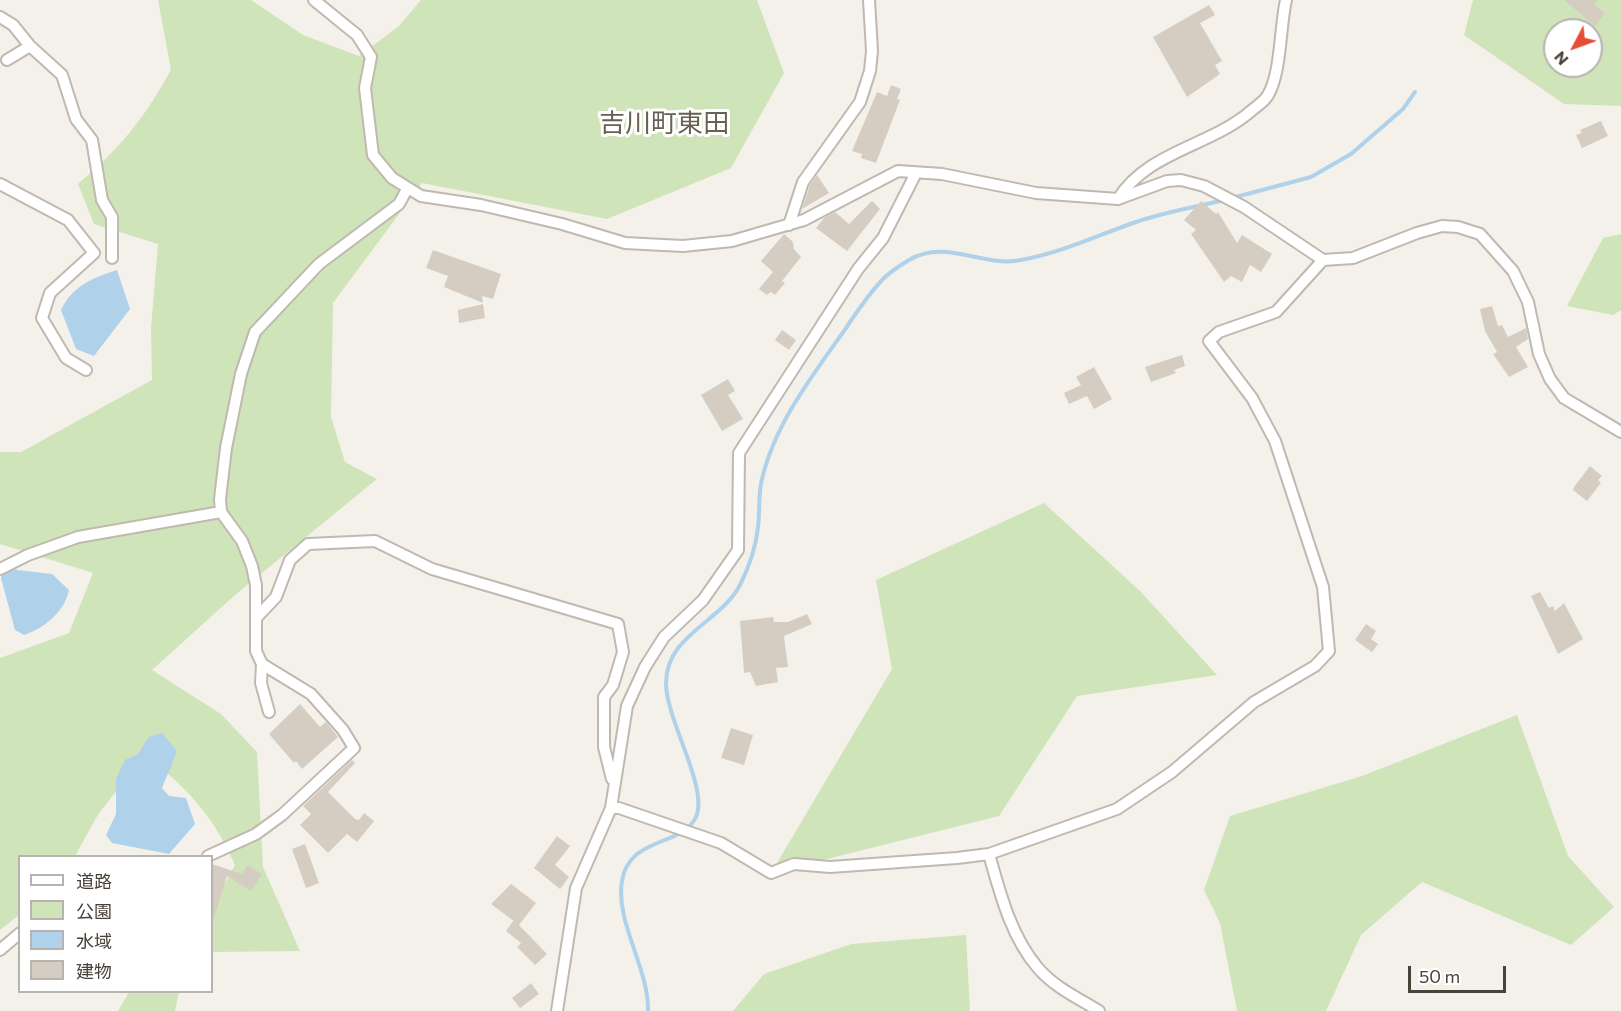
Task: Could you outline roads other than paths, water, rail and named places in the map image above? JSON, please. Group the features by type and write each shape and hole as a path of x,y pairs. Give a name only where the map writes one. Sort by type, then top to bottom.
{"street":[{"path":"314,0 357,35 371,57 365,88 373,155 392,178 421,196 481,205 562,224 624,243 683,246 732,241 789,225 834,206 898,171 942,174 1036,192 1118,199 1167,181 1182,180 1204,186 1244,207 1323,260 1353,258 1442,226 1458,227 1480,234 1513,272 1528,302 1539,354 1550,379 1564,398 1621,432"},
{"path":"789,225 803,182 860,102 870,70 872,51 869,0"},
{"path":"1118,199 1129,181 1145,170 1241,120 1268,97 1273,82 1286,0"},
{"path":"0,17 13,26 30,46 62,75 76,119 92,140 102,200 112,217 112,258"},
{"path":"7,60 30,46"},
{"path":"557,1011 576,888 611,808 627,706 645,667 664,637 703,600 738,550 739,453 834,304 883,238 916,173"},
{"path":"0,184 68,220 94,253 50,293 42,318 66,358 86,370"},
{"path":"269,712 261,683 262,664 256,651 256,585 252,566 242,541 221,512 226,448 241,374 255,332 319,264 399,204 407,189"},
{"path":"611,808 619,808 721,843 771,873 794,864 830,867 989,854 1117,808 1172,772 1254,702 1315,666 1329,651 1323,587 1275,441 1252,398 1209,341 1219,332 1276,312 1323,260"},
{"path":"0,569 27,555 78,537 221,512"},
{"path":"256,618 276,597 290,560 308,544 375,541 432,569 618,624 623,652 613,685 604,697 604,747 614,786"},
{"path":"210,855 256,834 282,815 354,748 343,730 311,694 262,664"},
{"path":"989,854 999,892 1019,938 1038,968 1059,987 1099,1011"},
{"path":"0,950 18,935"}],"water":[{"path":"117,270 130,309 94,356 76,349 61,310 71,295 84,284"},
{"path":"12,567 17,570 52,574 69,590 59,612 53,618 24,635 15,630 1,578 3,571"},
{"path":"162,733 177,751 162,788 169,796 186,798 195,824 169,854 112,843 106,835 116,814 116,779 125,760 138,754 149,737"}],"waterway":[{"path":"1232,198 1311,177 1351,154 1403,109 1415,92"},
{"path":"648,1011 643,978 623,913 622,881 627,867 635,856 689,827 696,817 698,804 697,789 668,698 666,683 668,667 684,641 720,610 740,585 754,549 761,485 776,439 807,383 863,303 890,273 923,254 951,252 993,260 1021,260 1065,248 1147,218 1225,200"}],"district":[{"name":"吉川町東田","path":"664,123"}]}
